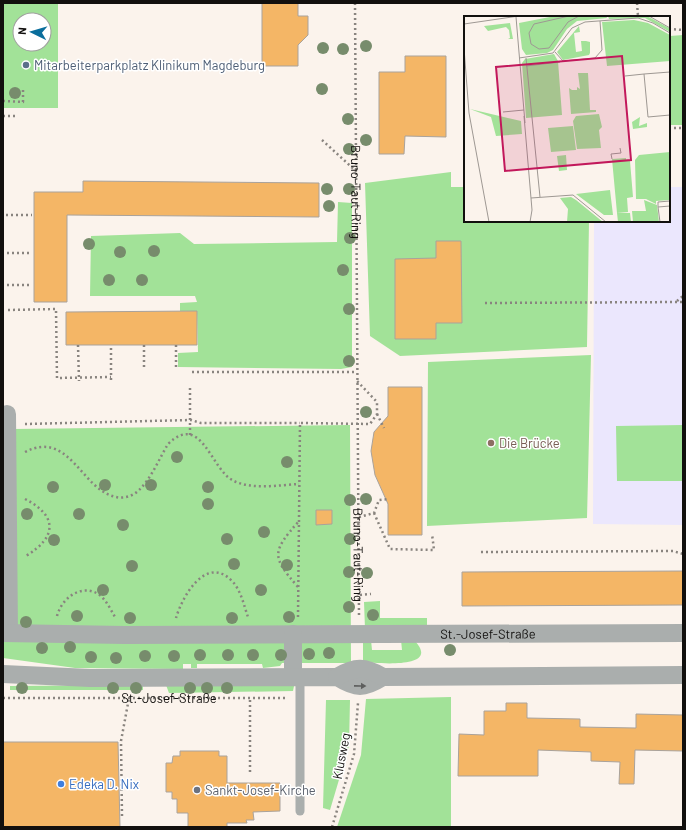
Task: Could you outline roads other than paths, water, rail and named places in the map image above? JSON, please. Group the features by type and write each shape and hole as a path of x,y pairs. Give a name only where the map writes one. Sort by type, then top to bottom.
{"street":[{"path":"6,633 8,566 7,419"},
{"path":"295,626 297,677"},
{"name":"St.-Josef-Straße","path":"6,633 125,635 255,634 295,626 359,633 683,633"},
{"name":"St.-Josef-Straße","path":"3,674 90,678 337,677 350,669 370,669 383,677 683,675"},
{"name":"St.-Josef-Straße","path":"337,677 350,685 358,686 370,686 383,677"}],"lane":[{"path":"297,677 300,697 300,811"}],"place":[{"name":"Mitarbeiterparkplatz Klinikum Magdeburg","path":"26,65"},
{"name":"Die Brücke","path":"491,443"},
{"name":"Edeka D. Nix","path":"61,784"},
{"name":"Sankt-Josef-Kirche","path":"197,790"}]}
